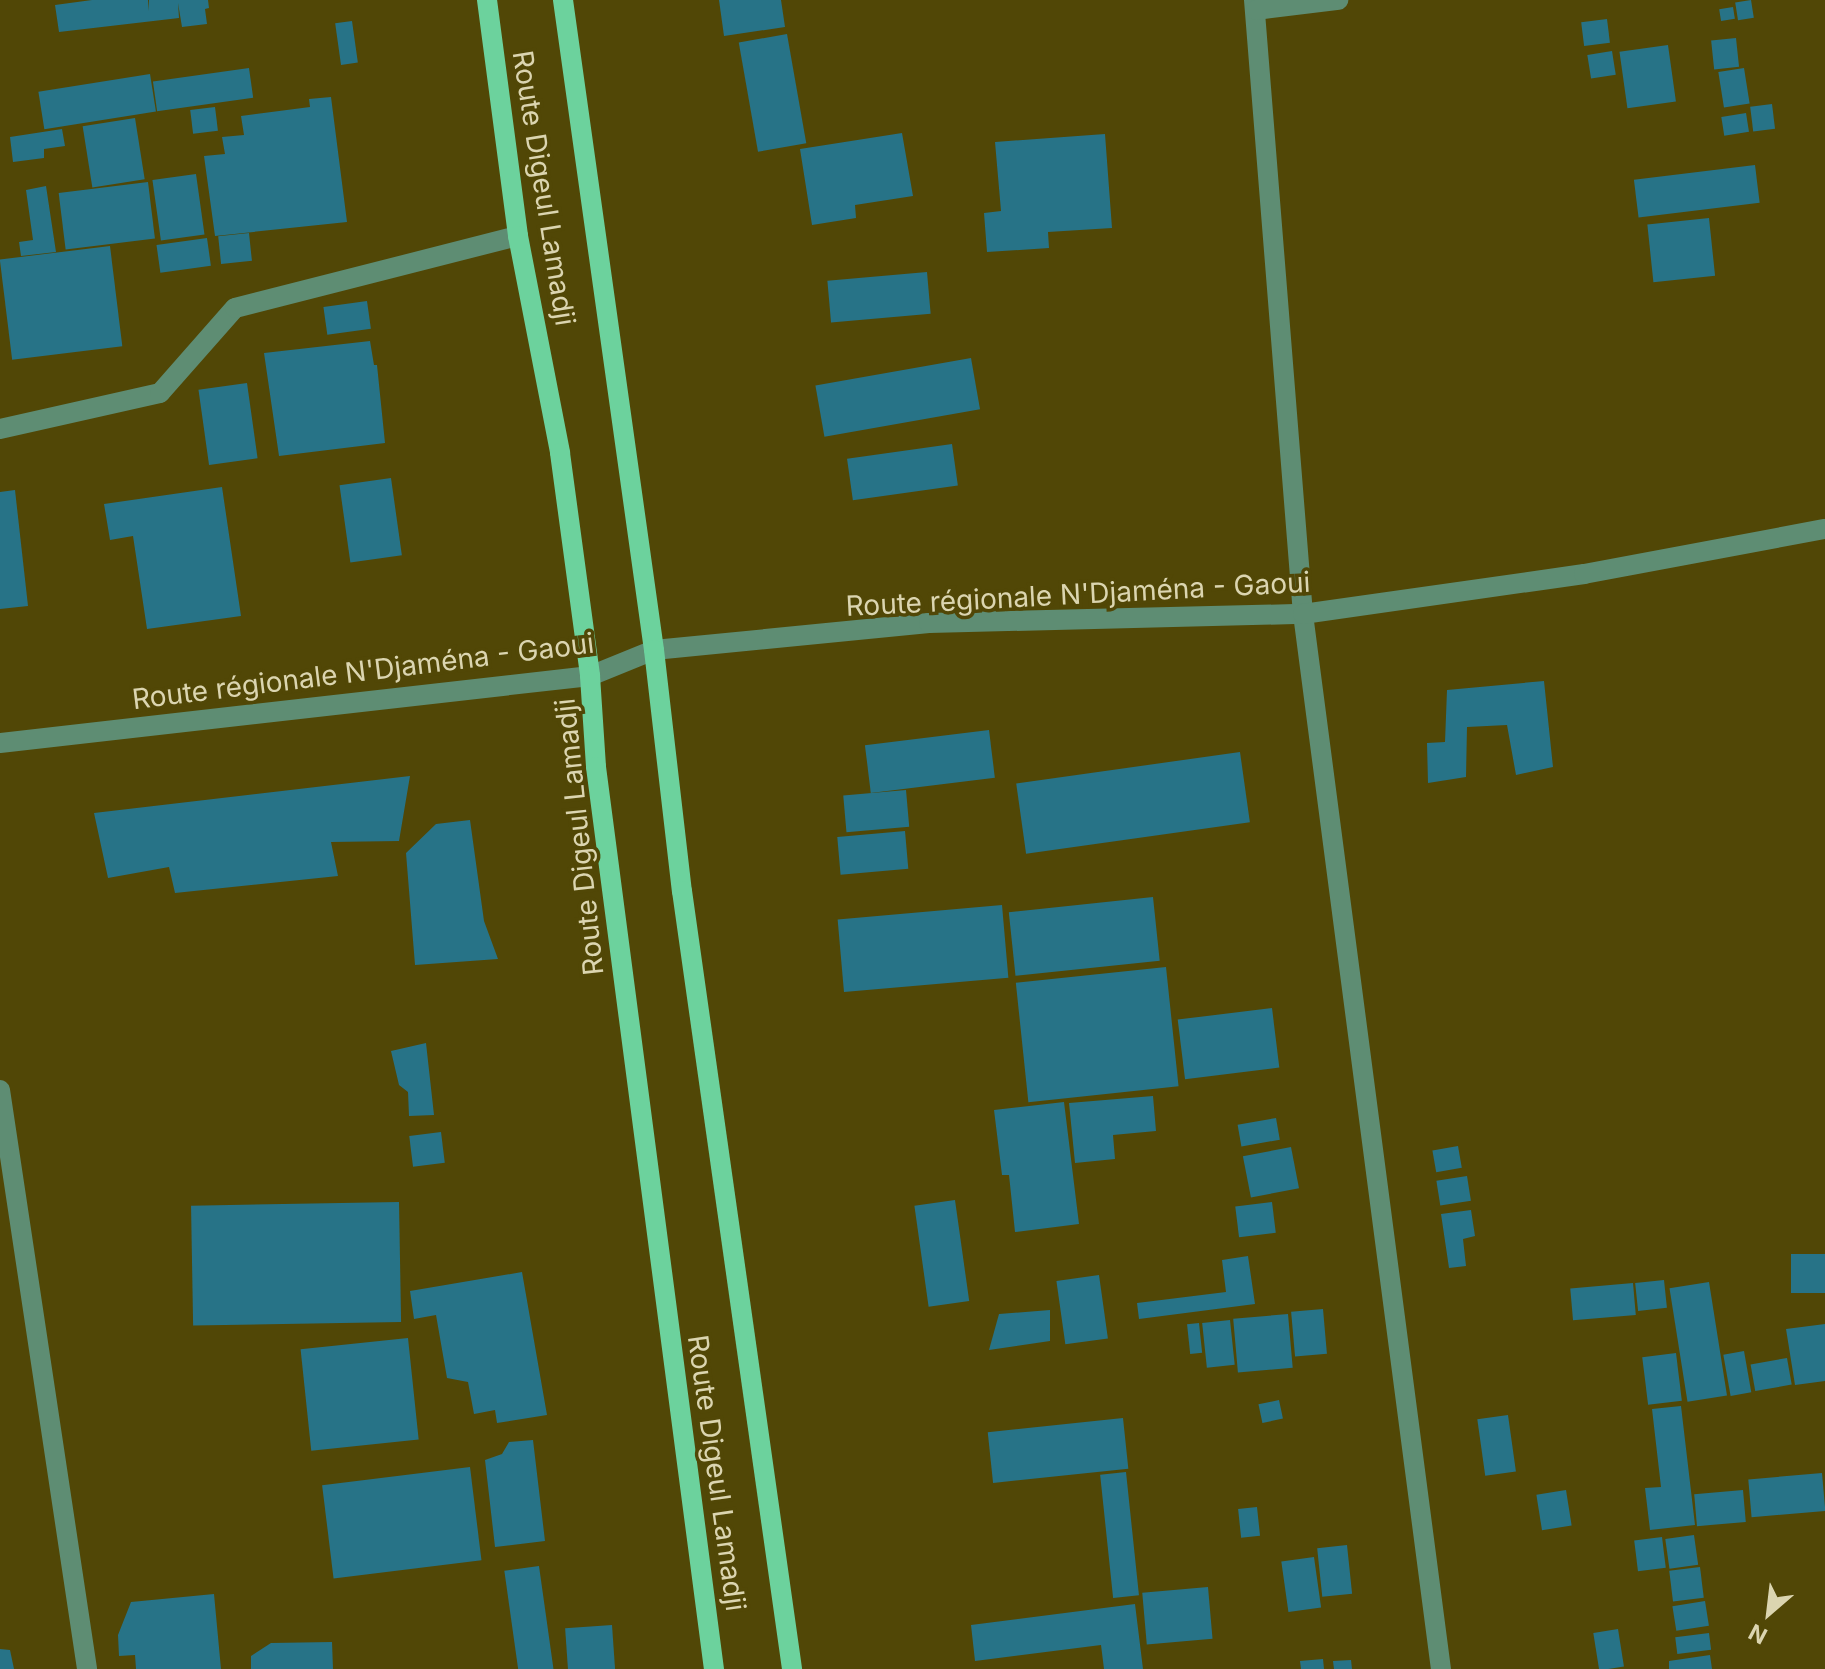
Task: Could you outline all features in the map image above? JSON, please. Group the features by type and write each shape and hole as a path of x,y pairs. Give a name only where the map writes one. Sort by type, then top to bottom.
{"main road":[{"name":"Route Digeul Lamadji","path":"487,0 518,236 560,453 590,676 596,767 714,1669"},
{"name":"Route Digeul Lamadji","path":"563,0 654,650 682,891 792,1669"}],"street":[{"path":"1338,0 1255,5 1303,614 1441,1669"},
{"path":"0,429 160,393 235,308 518,236"},
{"name":"Route régionale N'Djaména - Gaoui","path":"0,743 590,676 654,650 929,623 1303,614 1584,574 1825,529"},
{"path":"0,1090 87,1669"}],"building":[{"path":"92,0 148,0 149,11 149,0 208,0 209,8 205,9 207,24 182,27 178,3 179,18 59,32 55,5"},
{"path":"719,0 781,0 785,27 724,36"},
{"path":"1751,0 1754,18 1738,20 1735,3"},
{"path":"1733,7 1735,19 1721,21 1719,9"},
{"path":"1607,19 1610,43 1584,46 1581,22"},
{"path":"352,21 358,63 341,65 335,23"},
{"path":"787,34 806,143 758,152 739,43"},
{"path":"1736,38 1739,67 1714,69 1711,41"},
{"path":"1668,45 1676,101 1627,108 1619,52"},
{"path":"1612,51 1616,75 1591,79 1587,55"},
{"path":"249,68 253,98 157,111 153,81"},
{"path":"1744,68 1750,104 1724,108 1718,72"},
{"path":"150,74 156,112 44,129 38,92"},
{"path":"331,97 347,222 215,236 204,156 225,154 222,137 244,135 241,116 310,107 309,99"},
{"path":"1772,104 1775,129 1753,131 1750,107"},
{"path":"215,107 218,131 193,134 190,110"},
{"path":"1746,113 1749,132 1724,136 1721,117"},
{"path":"135,118 145,179 92,188 83,126"},
{"path":"62,129 65,146 44,149 44,158 13,162 10,137"},
{"path":"902,133 913,196 855,205 856,218 812,225 800,149"},
{"path":"1105,134 1112,228 1048,232 1049,248 987,252 984,213 1001,211 995,142"},
{"path":"1755,165 1760,203 1639,218 1634,180"},
{"path":"196,174 204,234 161,241 152,180"},
{"path":"148,182 155,239 66,250 59,193"},
{"path":"46,186 56,252 21,256 19,242 33,240 26,190"},
{"path":"1709,218 1715,276 1653,282 1647,224"},
{"path":"249,233 252,261 221,264 218,236"},
{"path":"207,238 211,266 160,273 156,245"},
{"path":"110,246 122,346 12,360 0,260"},
{"path":"927,272 931,314 831,323 827,281"},
{"path":"367,301 371,329 327,335 323,307"},
{"path":"370,341 374,365 377,365 385,443 279,456 264,353"},
{"path":"971,358 980,409 824,437 815,385"},
{"path":"247,383 258,458 209,465 198,390"},
{"path":"952,444 958,486 853,500 847,459"},
{"path":"391,478 402,555 350,562 340,485"},
{"path":"222,487 241,616 147,629 133,536 110,540 104,504"},
{"path":"15,490 28,606 0,609 0,492"},
{"path":"1544,681 1553,767 1516,775 1507,725 1467,727 1466,777 1428,783 1427,743 1445,742 1447,690"},
{"path":"989,730 995,778 871,793 865,745"},
{"path":"1240,752 1250,822 1026,854 1016,783"},
{"path":"410,776 399,841 331,842 338,876 175,893 169,867 108,878 94,813"},
{"path":"906,790 909,827 846,832 843,795"},
{"path":"470,820 484,921 498,959 415,965 406,853 436,824"},
{"path":"905,831 908,869 841,875 837,837"},
{"path":"1153,897 1160,961 1015,976 1009,912"},
{"path":"1002,905 1008,978 844,992 838,919"},
{"path":"1166,967 1179,1086 1028,1102 1016,983"},
{"path":"1272,1008 1279,1068 1185,1079 1178,1020"},
{"path":"426,1043 434,1115 409,1116 408,1092 399,1085 391,1051"},
{"path":"1153,1096 1156,1131 1113,1135 1115,1159 1075,1163 1069,1103"},
{"path":"1064,1102 1079,1224 1015,1232 1009,1175 1002,1175 994,1110"},
{"path":"1276,1118 1280,1140 1241,1146 1238,1125"},
{"path":"441,1132 445,1163 413,1167 409,1136"},
{"path":"1458,1146 1462,1168 1436,1172 1432,1151"},
{"path":"1291,1147 1299,1188 1251,1198 1243,1156"},
{"path":"1467,1176 1471,1201 1440,1206 1436,1181"},
{"path":"955,1200 969,1301 929,1307 914,1206"},
{"path":"399,1202 401,1322 193,1326 191,1206"},
{"path":"1272,1202 1276,1233 1239,1237 1235,1207"},
{"path":"1471,1210 1475,1236 1463,1239 1466,1266 1449,1268 1441,1214"},
{"path":"1791,1254 1825,1254 1825,1293 1791,1293"},
{"path":"1248,1256 1255,1304 1139,1319 1137,1303 1226,1292 1222,1260"},
{"path":"522,1272 547,1415 497,1423 495,1410 474,1414 468,1382 447,1378 436,1315 414,1319 410,1291"},
{"path":"1099,1275 1108,1338 1065,1344 1056,1281"},
{"path":"1664,1280 1667,1308 1638,1311 1635,1283"},
{"path":"1709,1282 1727,1396 1687,1402 1669,1288"},
{"path":"1633,1283 1636,1315 1573,1320 1570,1288"},
{"path":"1323,1309 1327,1354 1295,1357 1291,1312"},
{"path":"1050,1310 1050,1341 989,1350 999,1314"},
{"path":"1288,1314 1293,1368 1238,1373 1233,1319"},
{"path":"1230,1320 1235,1365 1207,1368 1202,1323"},
{"path":"1199,1323 1202,1353 1190,1354 1187,1324"},
{"path":"1825,1324 1825,1381 1795,1385 1786,1329"},
{"path":"408,1338 419,1439 311,1451 301,1349"},
{"path":"1744,1351 1751,1392 1731,1396 1723,1355"},
{"path":"1676,1353 1682,1401 1648,1405 1642,1357"},
{"path":"1787,1358 1792,1385 1755,1391 1751,1364"},
{"path":"1279,1400 1283,1419 1262,1423 1258,1404"},
{"path":"1681,1406 1695,1525 1650,1530 1645,1488 1661,1487 1652,1409"},
{"path":"1508,1415 1516,1471 1485,1476 1477,1419"},
{"path":"1123,1418 1128,1469 993,1483 988,1432"},
{"path":"533,1440 545,1541 495,1547 485,1460 502,1454 509,1442"},
{"path":"470,1467 481,1560 334,1578 322,1485"},
{"path":"1126,1472 1139,1595 1113,1598 1100,1475"},
{"path":"1822,1473 1825,1511 1752,1517 1748,1479"},
{"path":"1566,1490 1572,1526 1542,1530 1536,1495"},
{"path":"1743,1490 1746,1522 1697,1526 1694,1494"},
{"path":"1257,1507 1260,1536 1241,1538 1238,1509"},
{"path":"1694,1535 1698,1565 1669,1569 1665,1539"},
{"path":"1662,1537 1666,1568 1638,1571 1634,1540"},
{"path":"1347,1545 1352,1594 1322,1597 1317,1548"},
{"path":"1314,1557 1321,1608 1288,1612 1281,1562"},
{"path":"539,1566 553,1669 518,1669 504,1571"},
{"path":"1700,1567 1704,1598 1673,1602 1669,1571"},
{"path":"1208,1587 1213,1639 1147,1645 1142,1593"},
{"path":"214,1594 221,1669 136,1669 135,1655 119,1656 118,1635 131,1602"},
{"path":"1705,1601 1709,1626 1676,1631 1672,1606"},
{"path":"1135,1604 1143,1669 1104,1669 1101,1645 975,1661 971,1625"},
{"path":"612,1625 615,1669 568,1669 565,1628"},
{"path":"1618,1629 1624,1667 1599,1669 1593,1633"},
{"path":"1709,1633 1711,1650 1677,1654 1675,1637"},
{"path":"332,1642 333,1669 251,1669 251,1656 271,1643"},
{"path":"0,1649 10,1650 14,1669 0,1669"},
{"path":"1710,1655 1712,1669 1669,1669 1669,1661"},
{"path":"1323,1659 1324,1669 1301,1669 1300,1661"},
{"path":"1351,1660 1352,1669 1334,1669 1333,1661"}]}
